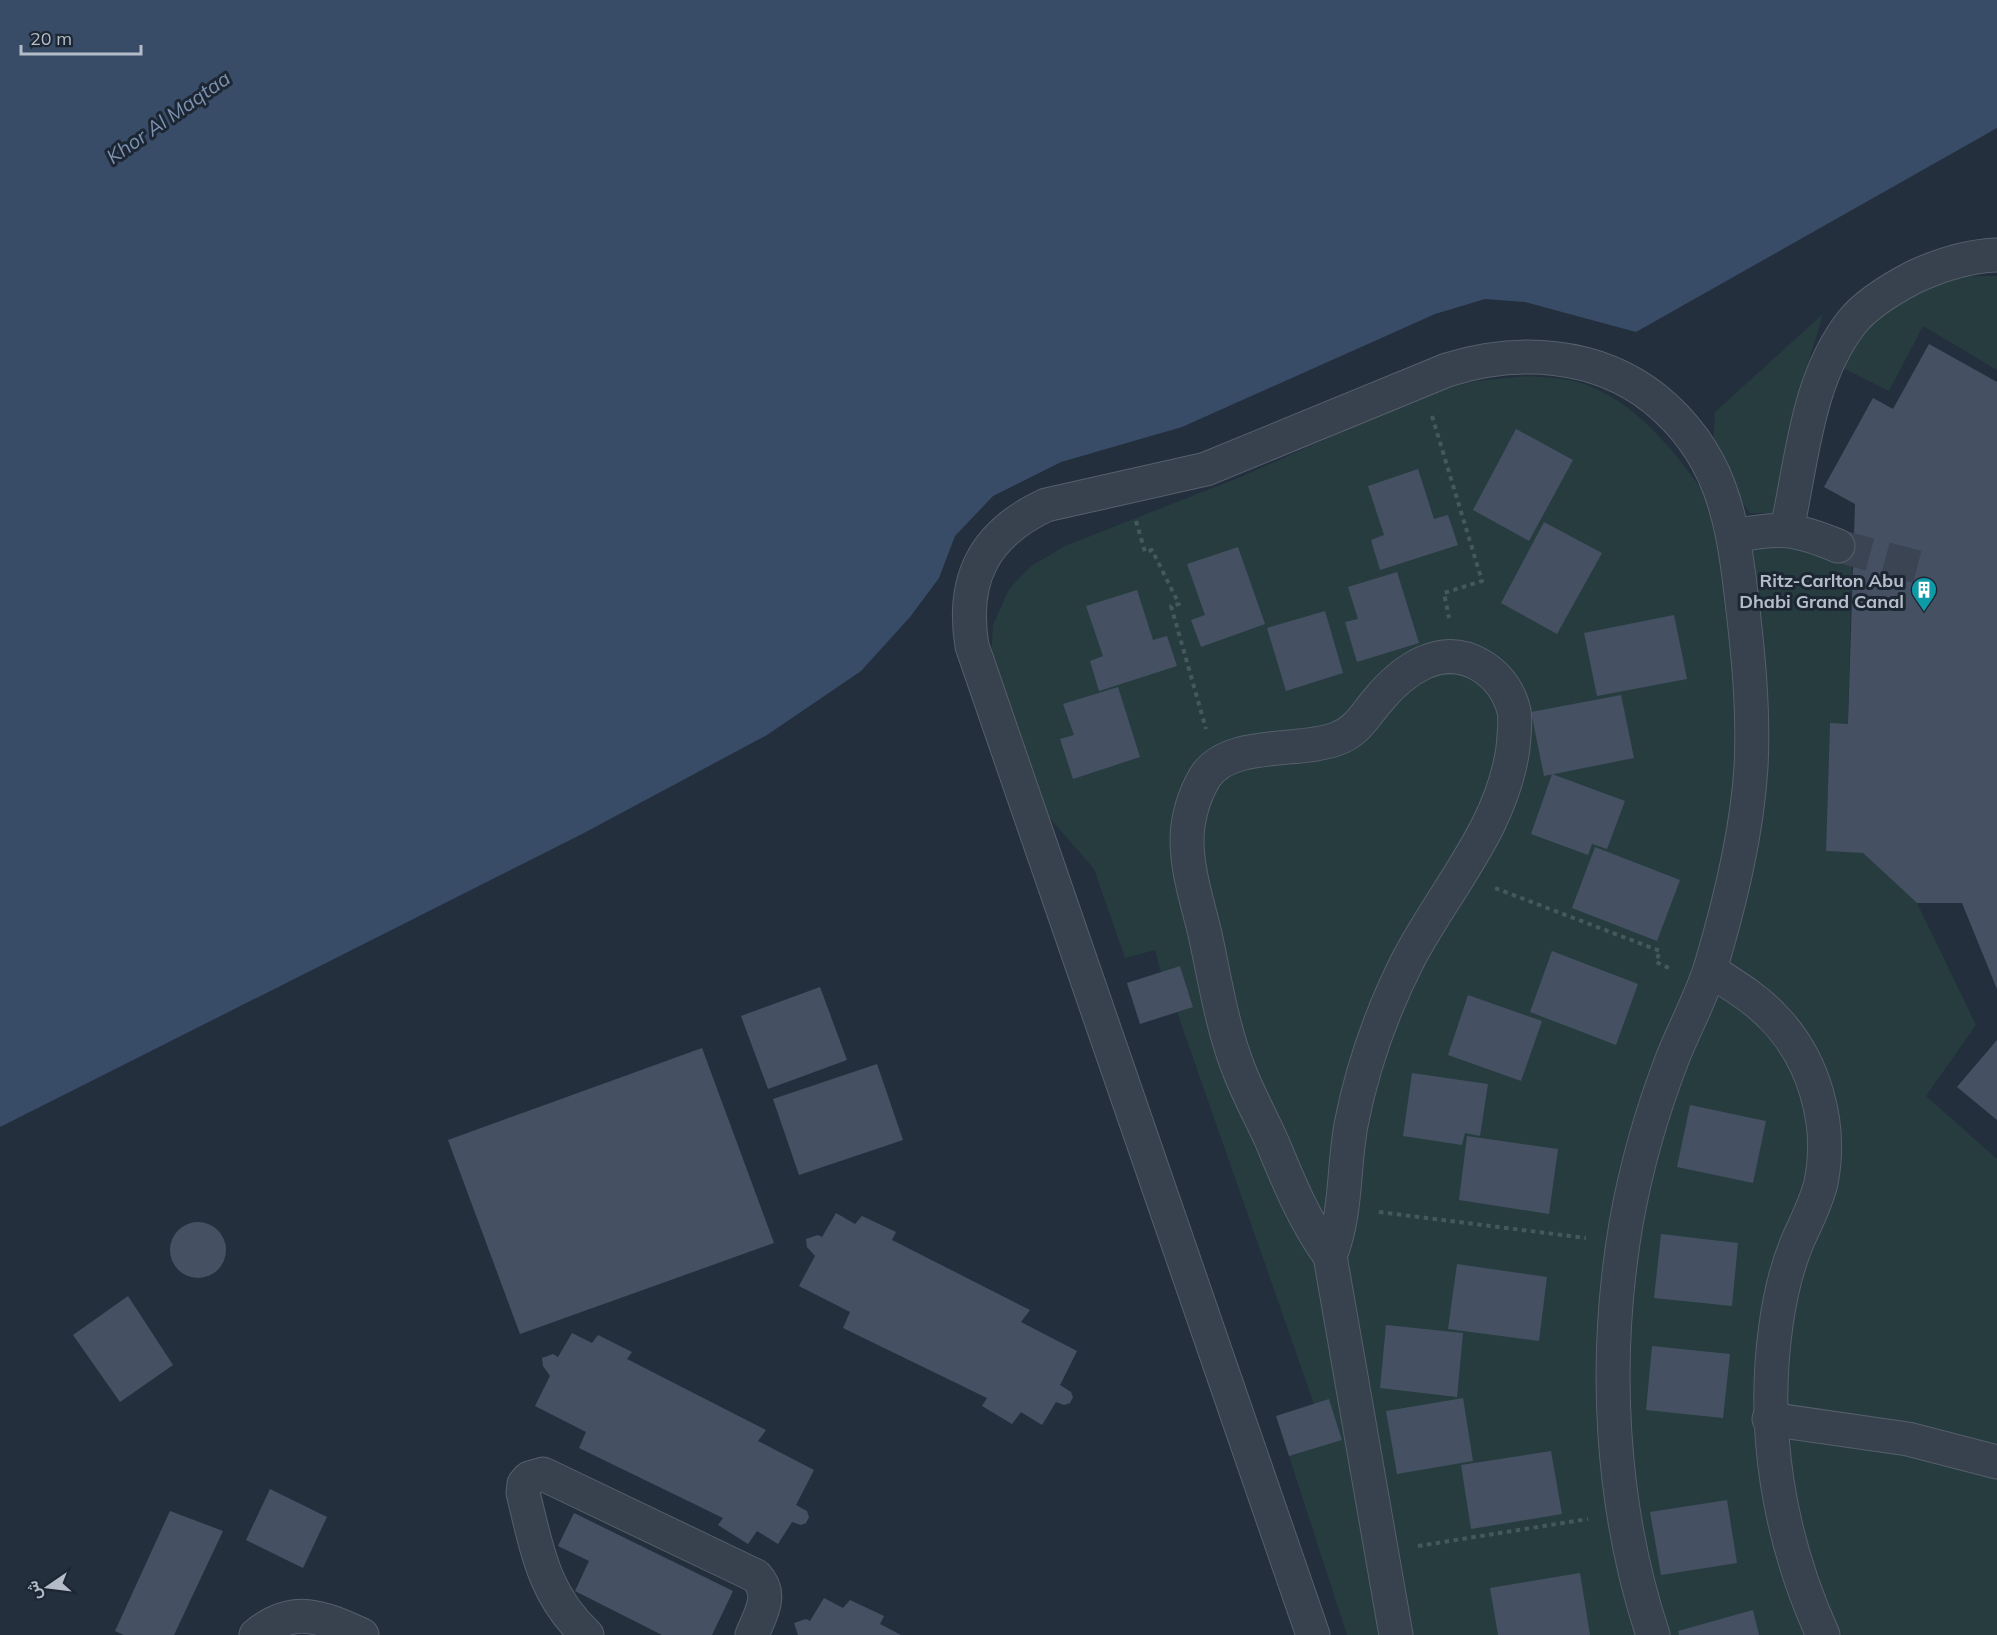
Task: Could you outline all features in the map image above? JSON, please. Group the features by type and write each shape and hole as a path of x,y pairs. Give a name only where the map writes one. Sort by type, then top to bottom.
{"lane":[{"path":"1787,529 1820,383 1834,351 1852,321 1893,289 1930,270 1965,259 1997,255"},
{"path":"1313,1635 976,658 968,622 969,596 976,572 988,549 1004,531 1023,516 1046,505 1206,469 1474,361 1529,356 1577,362 1616,375 1644,391 1668,409 1691,436 1718,484 1734,536 1748,651 1752,709 1751,767 1741,846 1707,978 1654,1109 1638,1164 1617,1288 1614,1409 1623,1514 1635,1574 1653,1635"},
{"path":"1734,536 1767,529 1787,529 1809,534 1838,546"},
{"path":"1330,1256 1343,1208 1351,1126 1377,1034 1411,956 1476,850 1503,793 1515,730 1515,714 1502,684 1490,671 1474,662 1456,657 1437,657 1410,669 1392,683 1367,717 1345,736 1319,744 1235,755 1216,764 1203,781 1196,796 1189,820 1187,840 1193,883 1223,1016 1240,1072 1294,1195 1310,1227 1330,1256 1396,1635"},
{"path":"1707,978 1749,996 1772,1015 1791,1039 1817,1093 1823,1123 1821,1183 1788,1269 1777,1317 1769,1419 1774,1464 1786,1522 1804,1586 1823,1635"},
{"path":"1769,1419 1908,1440 1997,1462"},
{"path":"588,1635 563,1609 545,1577 523,1493 524,1484 536,1474 543,1474 756,1576 764,1588 766,1601 752,1635"},
{"path":"256,1635 272,1623 302,1615 322,1617 362,1635"}],"path":[{"path":"1421,381 1482,581 1444,593 1456,657"},
{"path":"1126,488 1145,552 1152,550 1179,604 1171,606 1216,764"},
{"path":"1460,874 1660,951 1656,962 1707,978"},
{"path":"1343,1208 1624,1243"},
{"path":"1382,1551 1623,1514"}],"green space":[{"path":"1968,276 1997,276 1997,370 1923,326 1889,391 1837,365 1889,304 1932,286"},
{"path":"1823,314 1793,414 1779,513 1750,513 1712,462 1715,412"},
{"path":"1528,376 1574,381 1600,391 1624,405 1666,444 1734,536 1852,550 1848,724 1830,724 1826,851 1863,853 1917,903 1976,1025 1926,1096 1997,1159 1997,1635 1347,1635 1289,1456 1342,1439 1329,1400 1314,1404 1177,1012 1193,1006 1180,966 1161,972 1155,950 1125,958 1094,869 1036,802 991,661 993,625 1009,589 1031,566 1065,546 1243,476 1431,392 1475,381"}],"water":[{"name":"Khor Al Maqtaa","path":"0,0 1997,0 1997,128 1636,332 1525,302 1485,299 1435,314 1182,427 1061,462 993,496 955,536 939,578 910,617 861,671 767,735 582,834 0,1127"}],"building":[{"name":"Ritz-Carlton Abu Dhabi Grand Canal","path":"1929,344 1997,382 1997,989 1962,903 1917,903 1863,853 1826,851 1830,723 1848,724 1855,504 1824,487 1873,398 1893,409"},
{"path":"1516,429 1573,460 1529,541 1473,510"},
{"path":"1418,469 1434,519 1448,515 1458,545 1380,570 1371,540 1384,535 1368,486"},
{"path":"1544,522 1602,553 1557,634 1501,603"},
{"path":"1238,547 1265,624 1201,647 1191,620 1205,615 1187,564"},
{"path":"1397,572 1419,643 1357,662 1345,622 1358,619 1348,587"},
{"path":"1137,590 1153,640 1167,636 1177,666 1099,691 1090,661 1103,656 1086,606"},
{"path":"1325,611 1343,673 1286,691 1267,628"},
{"path":"1674,615 1687,679 1597,696 1584,633"},
{"path":"1118,687 1140,757 1073,779 1060,739 1074,735 1063,704"},
{"path":"1621,695 1634,758 1544,776 1531,712"},
{"path":"1552,774 1625,801 1607,849 1592,844 1588,855 1531,834"},
{"path":"1595,847 1680,880 1657,941 1572,908"},
{"path":"1552,951 1638,984 1616,1045 1530,1012"},
{"path":"1180,966 1193,1007 1140,1024 1127,983"},
{"path":"820,987 847,1060 768,1089 741,1016"},
{"path":"1468,995 1542,1021 1521,1081 1448,1055"},
{"path":"1997,1040 1997,1120 1957,1087"},
{"path":"702,1048 774,1243 520,1334 448,1140"},
{"path":"877,1064 903,1140 799,1175 773,1099"},
{"path":"1412,1073 1488,1084 1480,1136 1465,1133 1462,1145 1403,1136"},
{"path":"1690,1105 1766,1121 1753,1183 1677,1167"},
{"path":"1467,1136 1558,1149 1549,1214 1459,1200"},
{"path":"836,1213 855,1224 862,1216 896,1232 892,1240 1030,1310 1021,1322 1077,1351 1060,1385 1071,1392 1073,1397 1070,1403 1064,1405 1056,1402 1042,1425 1021,1412 1012,1424 982,1406 987,1398 843,1328 850,1312 799,1286 815,1256 807,1247 806,1239 818,1235 822,1237"},
{"path":"192,1222 204,1222 218,1230 226,1244 224,1261 218,1270 204,1278 192,1278 175,1266 170,1256 170,1244 182,1227"},
{"path":"1661,1234 1738,1243 1732,1306 1654,1298"},
{"path":"1457,1264 1547,1277 1539,1341 1448,1329"},
{"path":"128,1296 173,1365 120,1402 73,1335"},
{"path":"1386,1325 1463,1333 1457,1397 1380,1388"},
{"path":"572,1333 592,1343 598,1335 632,1352 627,1359 766,1430 758,1441 814,1470 796,1505 807,1511 809,1517 806,1523 801,1525 792,1522 778,1544 757,1531 748,1544 718,1525 723,1518 579,1448 586,1432 535,1406 550,1376 543,1366 542,1358 553,1354 558,1357"},
{"path":"1652,1346 1730,1354 1723,1418 1646,1410"},
{"path":"1463,1398 1473,1461 1397,1474 1386,1411"},
{"path":"1329,1399 1342,1440 1289,1456 1276,1416"},
{"path":"1551,1451 1562,1514 1471,1529 1461,1465"},
{"path":"270,1489 327,1517 303,1568 246,1540"},
{"path":"1727,1500 1737,1563 1661,1575 1650,1512"},
{"path":"170,1511 223,1531 174,1635 124,1635 115,1631"},
{"path":"574,1513 733,1591 712,1635 662,1635 575,1591 589,1561 558,1546"},
{"path":"1580,1573 1590,1635 1498,1635 1490,1588"},
{"path":"824,1598 843,1608 850,1600 884,1616 880,1624 901,1635 798,1635 794,1623 806,1619 810,1621"},
{"path":"1753,1610 1759,1635 1679,1635 1678,1631"}],"tunnel":[{"path":"1838,546 1925,569"}],"place":[{"name":"Ritz-Carlton Abu Dhabi Grand Canal","path":"1924,613"}]}
